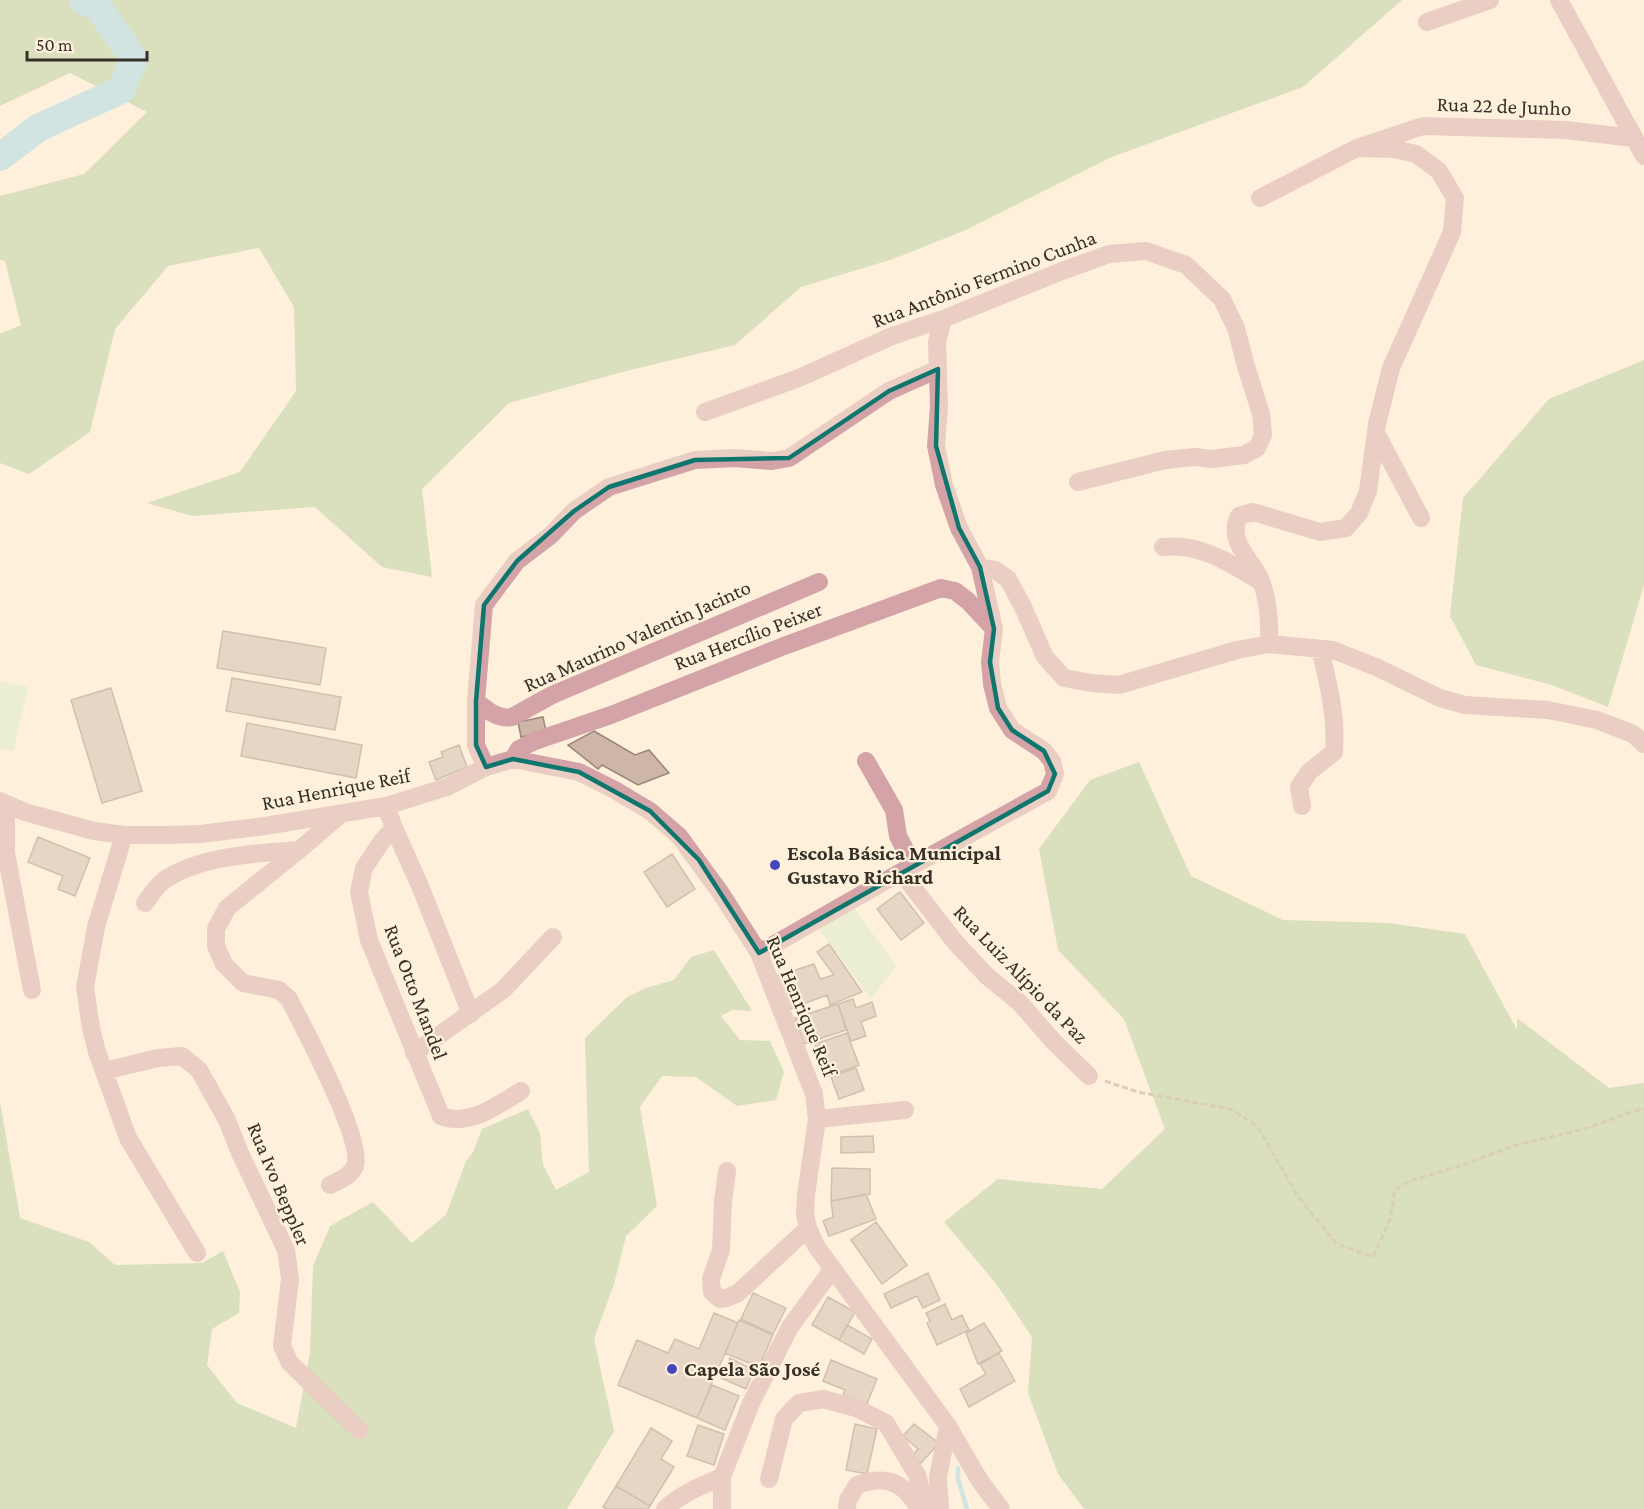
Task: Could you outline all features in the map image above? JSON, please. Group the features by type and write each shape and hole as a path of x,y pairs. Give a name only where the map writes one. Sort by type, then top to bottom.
{"street":[{"path":"1427,22 1491,0"},
{"path":"1559,0 1644,156"},
{"name":"Rua 22 de Junho","path":"1260,198 1357,148 1422,126 1566,130 1633,138"},
{"path":"1269,644 1270,614 1262,582 1238,542 1234,527 1239,516 1253,512 1320,532 1346,528 1359,513 1368,491 1376,433 1391,368 1452,232 1455,198 1439,171 1416,154 1394,149 1357,148"},
{"name":"Rua Antônio Fermino Cunha","path":"705,412 799,378 892,336 943,320 1109,254 1146,251 1185,265 1222,299 1236,328 1261,414 1263,435 1257,448 1244,455 1211,459 1195,457 1166,460 1078,482"},
{"path":"759,953 1048,791 1055,774 1052,761 1044,751 1012,730 998,708 992,684 990,662 994,629 980,567 959,528 944,485 936,446 939,406 937,342 943,320"},
{"path":"486,767 476,745 476,701 484,605 517,561 551,535 574,511 609,487 695,460 735,458 772,461 789,458 890,391 938,369"},
{"path":"1376,433 1421,518"},
{"path":"1163,546 1181,545 1215,555 1262,582"},
{"path":"980,567 996,570 1008,579 1045,657 1065,678 1119,685 1237,650 1269,644 1333,650 1377,667 1440,698 1465,705 1548,710 1597,720 1633,734 1644,744"},
{"name":"Rua Maurino Valentin Jacinto","path":"476,701 496,715 505,718 512,717 552,695 819,582"},
{"name":"Rua Hercílio Peixer","path":"513,759 519,749 535,741 611,715 784,646 941,588 955,591 968,601 994,629"},
{"path":"1302,806 1299,787 1309,772 1334,752 1336,731 1320,649"},
{"name":"Rua Henrique Reif","path":"3,803 25,812 94,831 124,835 200,834 340,815 386,806 447,787 486,767 513,759 579,772 650,811 680,836 699,860 759,953 814,1094 817,1119 806,1196 806,1214 808,1228 816,1246 948,1426 980,1481 1002,1509"},
{"name":"Rua Luiz Alípio da Paz","path":"867,760 894,810 907,868 955,942 987,976 1020,1003 1054,1042 1089,1076"},
{"path":"3,803 3,851 32,990"},
{"path":"386,806 471,1014"},
{"path":"330,1185 346,1177 355,1165 356,1149 328,1075 289,999 279,990 243,983 224,964 216,946 216,929 227,908 340,815"},
{"name":"Rua Otto Mandel","path":"394,828 364,868 359,892 369,940 441,1116 452,1120 482,1114 521,1091"},
{"path":"124,835 96,927 85,987 91,1028 128,1138 197,1253"},
{"path":"145,903 161,883 184,869 247,854 299,850"},
{"path":"414,1053 503,990 553,938"},
{"name":"Rua Ivo Beppler","path":"104,1071 158,1058 182,1056 199,1070 227,1120 240,1153 286,1250 290,1279 282,1346 290,1363 359,1430"},
{"path":"817,1119 905,1110"},
{"path":"727,1172 721,1250 711,1279 712,1292 720,1299 738,1293 808,1228"},
{"path":"722,1509 722,1477 751,1403 790,1327 832,1270"},
{"path":"769,1479 784,1419 799,1403 823,1399 856,1407 886,1423 917,1475 926,1509"},
{"path":"940,1509 938,1476 948,1426"},
{"path":"665,1509 695,1489 722,1477"},
{"path":"847,1509 848,1500 857,1485 875,1479 898,1483 919,1509"}],"path":[{"path":"1089,1076 1138,1092 1231,1109 1257,1126 1297,1195 1337,1244 1373,1257 1390,1220 1395,1190 1409,1181 1460,1166 1513,1146 1588,1128 1644,1109"}],"highlighted area":[{"path":"938,369 936,446 959,528 980,567 994,629 990,662 998,708 1012,730 1044,751 1055,774 1048,791 759,953 699,860 650,811 579,772 513,759 486,767 476,745 476,701 484,605 517,561 574,511 609,487 695,460 789,458 889,391"}],"green space":[{"path":"0,0 1402,0 1303,87 1112,157 966,230 893,259 801,287 735,345 626,371 509,403 422,489 432,577 382,567 315,507 192,516 147,503 240,472 296,391 294,307 259,248 168,266 115,329 90,432 29,474 0,463 0,334 21,325 5,261 0,260 0,196 84,174 147,112 70,73 0,106"},
{"path":"1644,360 1644,585 1608,707 1552,685 1476,665 1450,616 1463,498 1549,399"},
{"path":"0,681 28,687 13,751 0,748"},
{"path":"1139,762 1191,876 1283,920 1388,923 1465,934 1517,1030 1517,1018 1609,1088 1644,1083 1644,1509 1084,1509 1058,1474 1028,1393 1032,1337 994,1281 944,1222 998,1179 1102,1189 1165,1129 1124,1019 1058,950 1039,849 1090,780"},
{"path":"851,903 896,966 871,999 815,924"},
{"path":"714,950 752,1011 732,1010 721,1016 740,1040 770,1041 784,1072 776,1100 737,1106 696,1077 662,1076 640,1107 657,1206 626,1236 614,1284 594,1339 614,1431 567,1509 0,1509 0,1102 20,1218 89,1242 115,1265 202,1263 223,1251 240,1292 239,1313 212,1329 207,1365 237,1403 296,1428 310,1353 313,1266 330,1226 373,1202 412,1243 446,1215 466,1161 473,1152 482,1129 528,1109 540,1133 543,1165 556,1190 589,1172 585,1038 627,997 646,988 674,980 691,957"}],"building":[{"path":"223,631 326,648 320,685 217,668"},
{"path":"232,678 341,697 335,730 226,711"},
{"path":"111,688 142,791 102,803 71,700"},
{"path":"543,717 546,732 521,737 518,722"},
{"path":"247,723 362,745 356,778 241,756"},
{"path":"594,731 635,755 649,750 669,773 638,785 602,765 598,769 568,745"},
{"path":"459,745 467,767 436,780 429,762 443,757 441,752"},
{"path":"38,837 90,858 75,896 58,889 63,876 28,862"},
{"path":"672,854 695,889 667,907 644,872"},
{"path":"900,892 924,923 901,940 877,909"},
{"path":"829,944 862,992 830,1005 827,995 787,1010 774,977 814,964 820,979 834,975 817,952"},
{"path":"853,999 856,1008 872,1002 876,1016 861,1022 866,1036 851,1041 838,1004"},
{"path":"838,1004 846,1030 804,1044 795,1018"},
{"path":"847,1033 859,1065 826,1077 815,1044"},
{"path":"856,1068 864,1090 839,1099 831,1077"},
{"path":"873,1136 874,1152 841,1153 841,1137"},
{"path":"832,1168 870,1169 870,1194 831,1201"},
{"path":"866,1194 876,1219 829,1236 823,1221 833,1217 831,1201"},
{"path":"876,1222 907,1265 882,1284 851,1240"},
{"path":"928,1273 940,1300 923,1308 917,1296 891,1308 884,1294"},
{"path":"753,1293 786,1308 773,1334 741,1319"},
{"path":"828,1297 855,1312 839,1340 812,1325"},
{"path":"945,1304 952,1320 962,1315 969,1330 937,1345 927,1323 930,1321 926,1313"},
{"name":"Capela São José","path":"714,1313 738,1323 697,1418 618,1385 637,1340 668,1353 675,1339 699,1349"},
{"path":"739,1320 773,1335 759,1367 725,1353"},
{"path":"984,1323 1002,1351 978,1364 966,1333"},
{"path":"847,1325 872,1339 864,1354 839,1340"},
{"path":"999,1353 1015,1381 969,1407 960,1389 986,1374 980,1364"},
{"path":"730,1358 754,1370 746,1389 721,1378"},
{"path":"831,1360 877,1379 866,1406 842,1397 845,1390 823,1381"},
{"path":"712,1385 739,1396 725,1430 697,1418"},
{"path":"855,1424 877,1429 867,1474 846,1470"},
{"path":"914,1424 939,1443 921,1463 912,1456 918,1449 903,1436"},
{"path":"698,1425 724,1434 714,1465 687,1456"},
{"path":"651,1428 672,1441 661,1459 674,1467 650,1506 616,1486"},
{"path":"616,1486 650,1506 648,1509 607,1509 603,1507"}],"waterway":[{"path":"0,157 38,128 121,90 134,59 98,7 83,0"},
{"path":"958,1468 958,1479 967,1509"}],"place":[{"name":"Escola Básica Municipal Gustavo Richard","path":"775,865"},
{"name":"Capela São José","path":"672,1369"}]}
